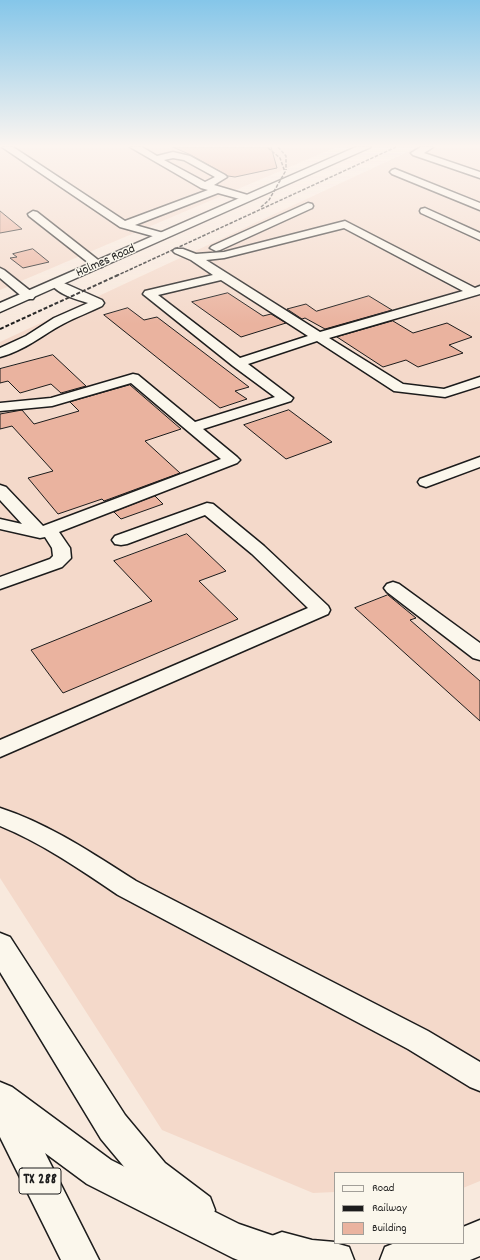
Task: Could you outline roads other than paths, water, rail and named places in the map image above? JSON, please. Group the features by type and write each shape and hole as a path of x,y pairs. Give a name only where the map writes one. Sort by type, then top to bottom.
{"main road":[{"name":"Holmes Road","path":"0,308 150,242 170,245 234,206"},
{"path":"0,946 113,1127 153,1175 211,1221 251,1239 312,1258 336,1260"},
{"path":"0,1098 22,1116 99,1172 233,1240 293,1260"},
{"name":"TX 288","path":"0,1101 80,1260"},
{"path":"398,1260 440,1254 480,1238"}],"lane":[{"path":"95,206 124,225 170,245 195,258 399,388 445,393 480,381"},
{"path":"124,225 177,206"},
{"path":"195,258 308,206"},
{"path":"425,211 480,237"},
{"path":"33,214 98,265"},
{"path":"195,258 224,255 345,224 477,291"},
{"path":"0,272 29,296"},
{"path":"193,427 286,398 149,294 222,276"},
{"path":"0,353 31,339 59,321 98,303 68,291 57,284"},
{"path":"238,363 317,337 477,291"},
{"path":"0,407 52,402 133,378 232,460 44,531 0,524"},
{"path":"426,482 480,462"},
{"path":"0,490 61,548 62,558 56,563 0,583"},
{"path":"0,749 320,610 258,550 207,508 120,540"},
{"path":"393,588 480,653"},
{"path":"0,817 26,827 82,859 127,888 418,1040 480,1077"}],"railway":[{"path":"116,276 268,206"},
{"path":"0,329 118,275"}]}
